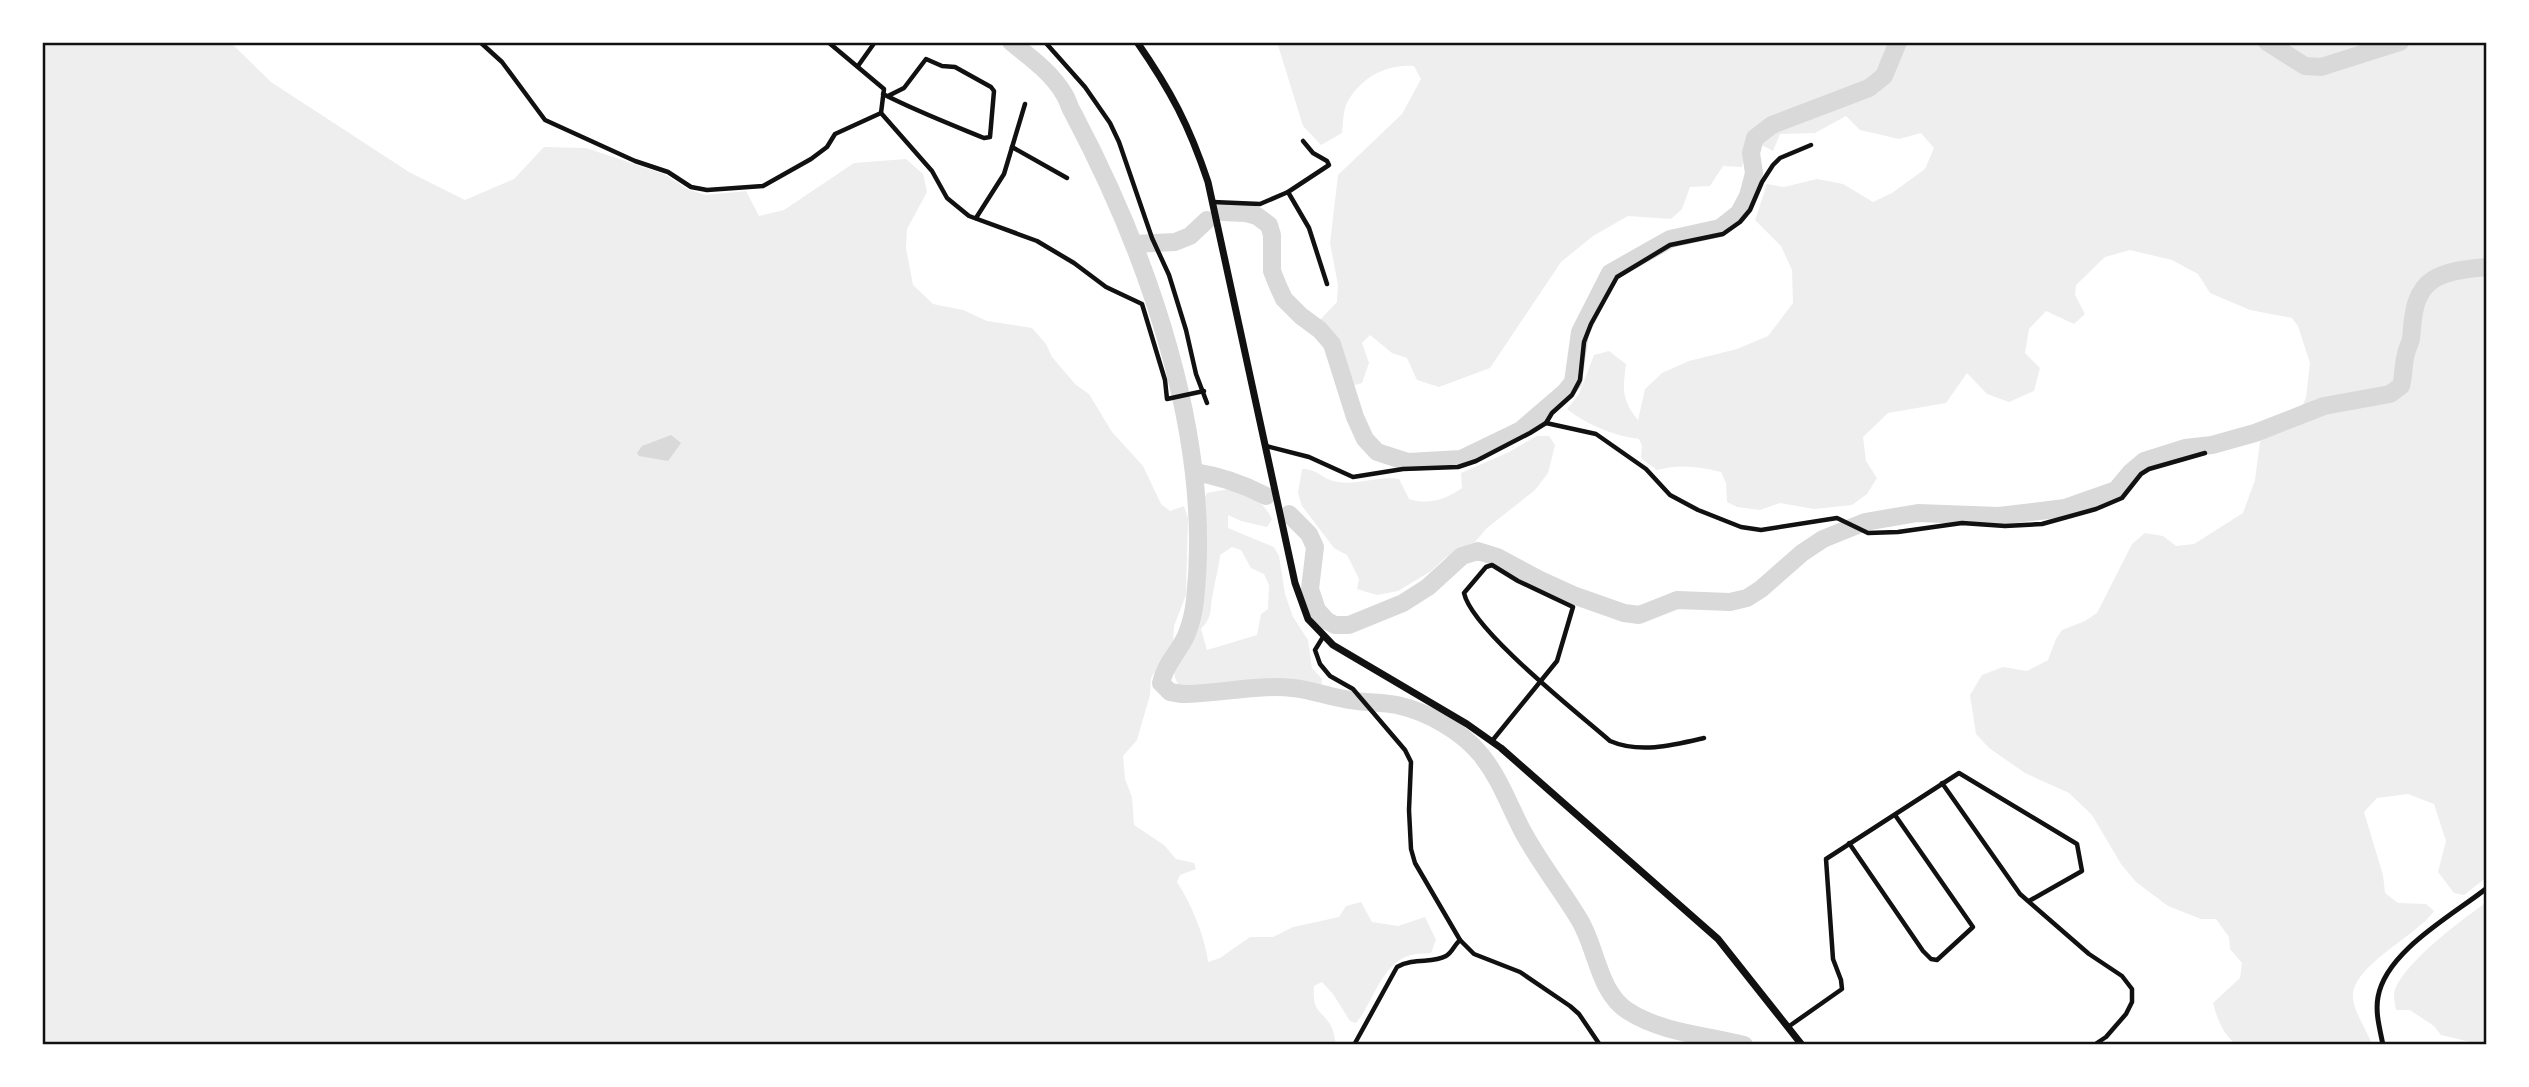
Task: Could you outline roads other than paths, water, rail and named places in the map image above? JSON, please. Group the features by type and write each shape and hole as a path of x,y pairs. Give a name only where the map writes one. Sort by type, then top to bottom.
{"highway":[{"path":"1137,42 1168,86 1193,137 1212,202 1294,583 1308,620 1323,637 1350,657 1492,741 1718,939 1802,1045"}],"street":[{"path":"480,42 502,62 545,120 635,161 668,172 691,187 707,190 763,186 811,159 827,147 835,134 881,113 886,95 884,89 828,42"},
{"path":"858,66 875,42"},
{"path":"1045,42 1085,87 1110,123 1156,249 1169,275 1196,374 1207,403"},
{"path":"926,59 942,66 955,67 994,91 990,137 985,138 886,95 904,88 926,59"},
{"path":"976,218 1004,174 1025,104"},
{"path":"881,113 932,171 947,198 969,216 1037,241 1074,263 1106,287 1142,304 1165,380 1167,399 1204,391"},
{"path":"1212,202 1260,204 1288,192 1329,165 1327,160 1313,153 1303,141"},
{"path":"1265,446 1308,457 1353,477 1403,469 1458,467 1476,461 1530,433 1546,422 1572,395 1580,380 1584,342 1617,277 1670,245 1723,234 1740,222 1750,210 1762,182 1773,166 1780,159 1811,145"},
{"path":"1012,146 1067,178"},
{"path":"1288,192 1309,228 1327,284"},
{"path":"1546,422 1596,434 1646,469 1670,495 1698,510 1741,527 1761,530 1838,518 1868,533 1898,532 1962,523 2005,526 2042,524 2096,509 2122,498 2141,474 2149,469 2206,453"},
{"path":"1492,741 1542,682 1557,661 1573,607 1518,581 1492,565 1486,567 1464,593 1482,625 1542,682 1610,741 1620,745 1663,748 1704,738"},
{"path":"1323,637 1315,650 1320,664 1330,676 1359,695 1405,750 1411,762 1411,849 1427,886 1460,940 1474,954 1520,972 1570,1006 1579,1014 1600,1045"},
{"path":"1788,1027 1842,989 1833,959 1826,859 1959,773 2077,844 2082,871 2029,901"},
{"path":"1942,783 2020,894 2089,954 2122,976 2132,989 2132,1002 2126,1014 2106,1037 2094,1045"},
{"path":"1849,843 1923,951 1931,959 1937,960 1973,928 1895,815"},
{"path":"2383,1045 2377,1014 2378,996 2384,977 2410,947 2487,888"},
{"path":"1354,1045 1397,967 1409,960 1436,960 1447,956 1460,940"}],"waterway":[{"path":"1011,42 1059,86 1101,168 1149,287 1169,349 1184,412 1194,475 1198,538 1195,600 1186,636 1165,670 1161,683 1170,692 1182,694 1266,687 1300,689 1356,701 1397,705 1421,712 1444,724 1465,738 1494,774 1522,830 1585,930 1604,981 1618,1003 1655,1024 1744,1045"},
{"path":"1222,212 1257,216 1269,225 1272,235 1272,271 1284,299 1332,344 1355,417 1365,439 1377,452 1408,462 1461,459 1521,430 1565,392 1573,382 1580,332 1610,273 1670,239 1720,228 1739,213 1748,196 1754,173 1751,153 1755,138 1772,125 1869,88 1884,76 1898,42"},
{"path":"2267,42 2305,66 2321,67 2400,42"},
{"path":"1134,244 1175,242 1190,236 1207,220"},
{"path":"1289,514 1309,534 1315,547 1310,589 1317,610 1335,625 1349,625 1403,603 1428,587 1462,556 1478,551 1497,557 1573,595 1624,613 1639,615 1677,600 1730,602 1747,598 1761,589 1802,553 1823,539 1865,522 1918,513 1999,516 2065,508 2116,490 2144,461 2185,448 2212,445 2255,433 2324,406 2390,394 2401,386 2415,306 2427,284 2460,270 2487,267"},
{"path":"1194,472 1231,481 1266,496"}]}
